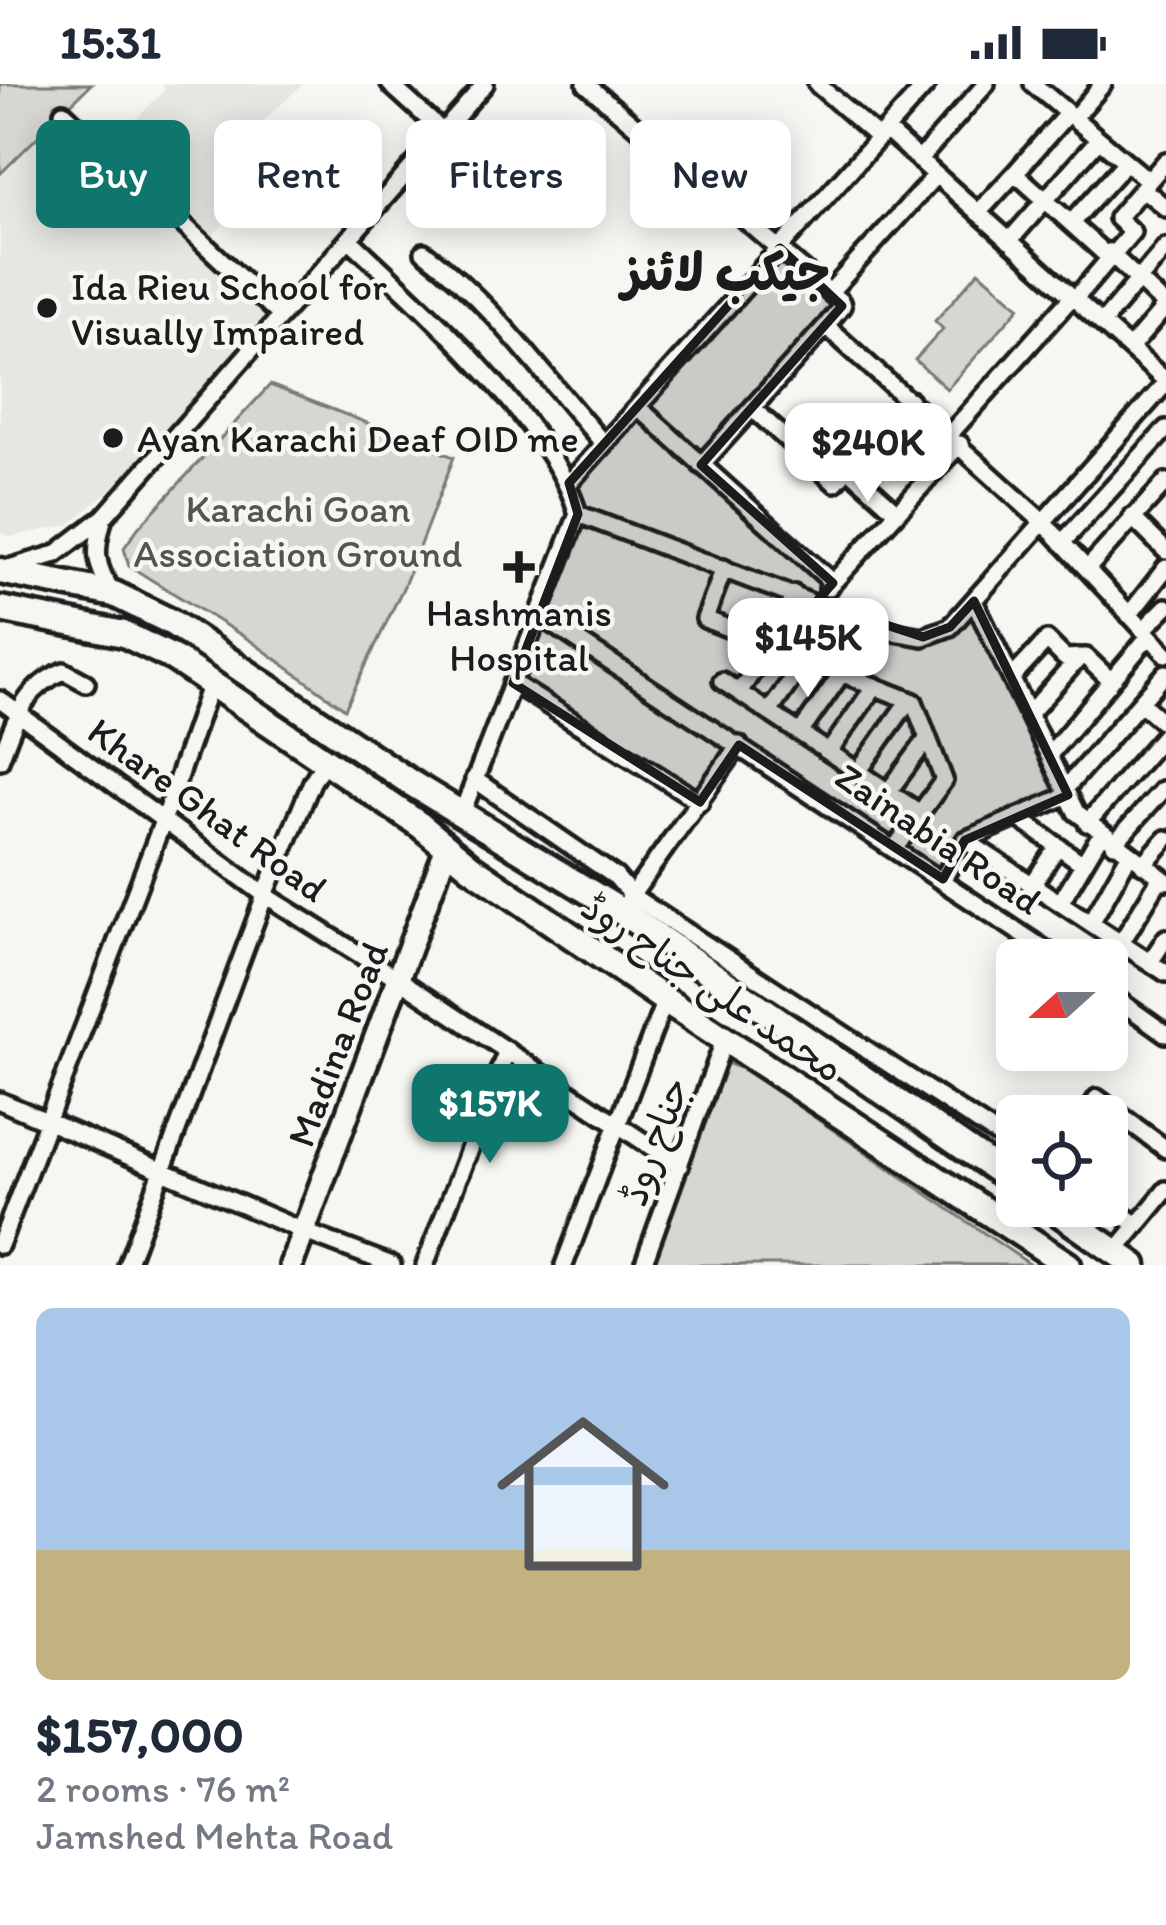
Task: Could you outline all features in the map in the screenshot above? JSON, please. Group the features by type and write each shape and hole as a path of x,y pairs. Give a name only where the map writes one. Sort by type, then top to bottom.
{"highway":[{"name":"محمد علی جناح روڈ","path":"0,570 114,594 171,622 462,813 625,903 996,1169"},
{"name":"محمد علی جناح روڈ","path":"0,609 124,634 159,650 326,759 665,1000 1068,1265"},
{"path":"1079,1227 1125,1258"}],"main road":[{"name":"Madina Road","path":"291,1265 447,847"}],"street":[{"path":"390,84 430,120"},
{"path":"454,120 485,84"},
{"path":"586,84 842,306 701,465"},
{"path":"578,514 884,630 923,637 950,627 1166,382 919,160 817,84"},
{"path":"569,483 927,84"},
{"path":"919,160 986,84"},
{"path":"1033,84 1126,162 1166,208"},
{"path":"979,213 1103,84"},
{"path":"63,112 280,315"},
{"path":"1009,241 1099,139"},
{"path":"816,602 1132,232 1117,218 1166,161"},
{"path":"1071,223 1126,162"},
{"path":"1015,173 1166,306 1130,348"},
{"path":"0,570 56,554 104,517 406,174"},
{"path":"830,292 936,175"},
{"path":"349,238 488,374 569,483 578,514 462,813"},
{"path":"1102,323 1166,247"},
{"path":"424,252 459,278 509,328 604,445"},
{"path":"826,326 1045,524 1166,654"},
{"path":"752,408 835,483 910,400"},
{"path":"638,407 833,583"},
{"path":"1062,543 1166,430"},
{"path":"848,468 897,512"},
{"path":"1087,569 1132,517 1163,492"},
{"path":"104,517 94,551 100,574 114,594"},
{"path":"1132,517 1166,551"},
{"path":"724,568 706,619 914,702 944,780 895,848"},
{"path":"1129,615 1166,568"},
{"path":"740,692 771,645 794,594"},
{"path":"974,601 1067,792 1101,833 1163,879 1123,939"},
{"path":"1048,755 1165,610"},
{"name":"Zainabia Road","path":"539,614 1030,939"},
{"path":"1012,678 1047,640 1065,658 1086,657 1111,681"},
{"path":"1029,714 1080,657"},
{"path":"769,712 806,659"},
{"path":"0,760 17,711 34,689 64,670 86,682"},
{"path":"800,733 842,673"},
{"path":"943,879 965,840 1067,792 1166,674"},
{"path":"722,681 920,814"},
{"path":"0,1245 211,683"},
{"path":"512,683 700,802"},
{"path":"829,752 874,686"},
{"name":"Khare Ghat Road","path":"0,700 266,896 680,1166"},
{"path":"858,772 909,700"},
{"path":"1060,903 1136,768 1164,736 1141,703"},
{"path":"888,792 928,739"},
{"path":"625,903 739,745"},
{"path":"127,1265 266,896 326,759"},
{"path":"1101,833 1164,792 1136,768"},
{"path":"474,779 616,877 625,903 996,1135"},
{"path":"1017,817 1083,864"},
{"path":"1091,923 1136,860 1166,839"},
{"path":"965,840 1114,939"},
{"path":"1033,885 1058,846"},
{"path":"1150,962 1166,938"},
{"path":"1128,948 1166,973"},
{"path":"564,1265 665,1000"},
{"path":"1128,1007 1166,1034"},
{"name":"جناح روڈ","path":"644,1265 725,1038"},
{"path":"425,1265 507,1050"},
{"path":"0,1101 392,1265"},
{"path":"1128,1121 1166,1149"},
{"path":"1125,1258 1138,1225 1166,1190"},
{"path":"1128,1219 1138,1225"}],"highlighted area":[{"path":"780,248 842,306 701,465 833,583 816,602 923,637 950,627 974,601 1068,795 965,840 943,879 739,745 700,802 513,683 578,514 569,483"}],"shaded area":[{"path":"162,84 303,84 264,120 214,120 214,228 220,228 205,244 280,315 111,489 69,525 10,537 0,532 0,174 36,139 36,228 190,228 190,120 136,120 165,89"}],"green space":[{"path":"0,84 91,84 55,120 36,120 36,138 0,174"},
{"path":"979,271 1020,307 947,389 915,360 943,329 935,321"},
{"name":"Karachi Goan Association Ground","path":"270,385 454,457 404,586 345,709 251,641 129,566 124,548"},
{"path":"727,1063 745,1070 1031,1265 652,1265"}],"place":[{"name":"Ida Rieu School for Visually Impaired","path":"47,308"},
{"name":"Ayan Karachi Deaf OID me","path":"113,438"},
{"name":"Hashmanis Hospital","path":"519,567"}],"district":[{"name":"جیکب لائنز","path":"726,272"}]}
